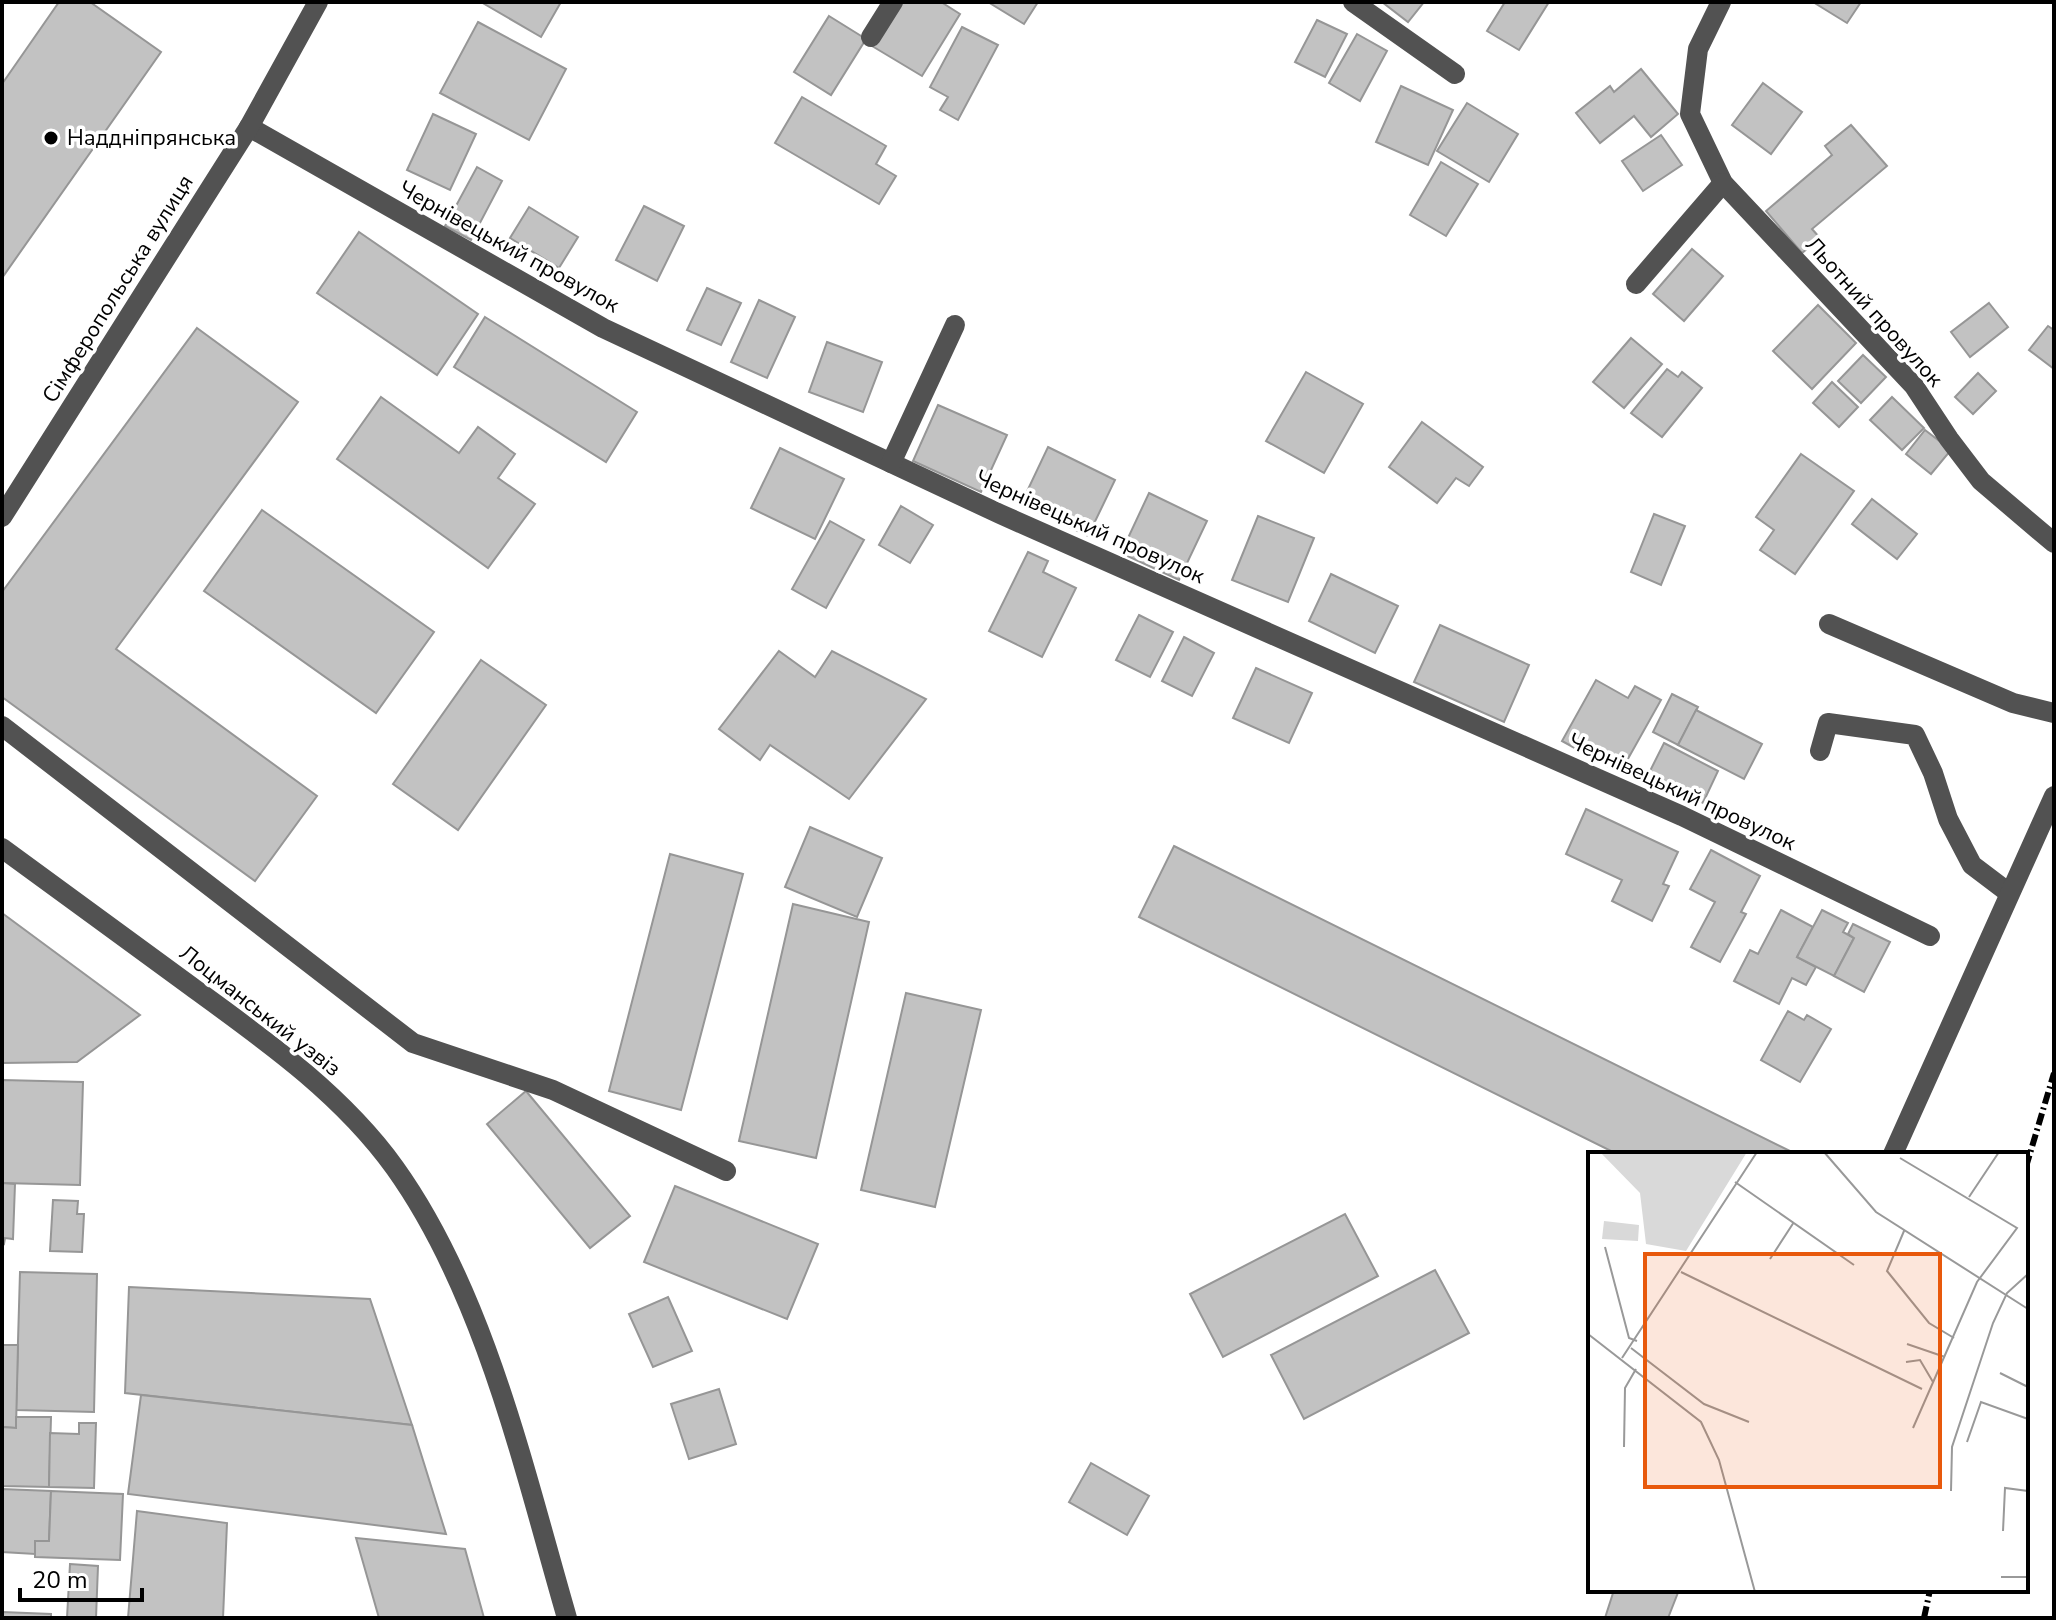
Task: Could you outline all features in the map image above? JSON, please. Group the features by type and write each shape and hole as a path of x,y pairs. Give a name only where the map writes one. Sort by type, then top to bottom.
{"street":[{"name":"Сімферопольська вулиця","path":"2,517 249,127 318,2"},
{"path":"871,37 893,2"},
{"path":"1353,2 1455,74"},
{"name":"Льотний провулок","path":"1721,2 1698,49 1690,114 1723,183 1914,386 1981,481 2054,543"},
{"name":"Чернівецький провулок","path":"249,127 603,328 1000,514 1682,816 1930,936"},
{"path":"1636,284 1723,183"},
{"path":"891,463 955,325"},
{"path":"1829,624 2013,703 2054,713"},
{"path":"1820,751 1828,723 1915,735 1933,773 1948,819 1972,865 2009,893"},
{"path":"2,726 413,1043 553,1090 726,1171"},
{"path":"1894,1152 2054,796"},
{"name":"Лоцманський узвіз","path":"2,848 282,1053 337,1102 394,1167 430,1224 465,1294 513,1434 567,1618"}],"building":[{"name":"Наддніпрянська","path":"59,2 90,2 161,52 2,278 2,84"},
{"path":"481,2 561,2 541,37"},
{"path":"899,2 941,2 960,14 922,76 872,46"},
{"path":"988,2 1038,2 1024,24"},
{"path":"1382,2 1424,2 1408,22"},
{"path":"1505,2 1549,2 1519,50 1487,31"},
{"path":"1813,2 1861,2 1847,23"},
{"path":"829,16 866,39 831,95 794,72"},
{"path":"1317,20 1347,34 1325,77 1295,62"},
{"path":"478,22 566,69 529,140 440,93"},
{"path":"962,27 998,45 958,120 940,110 948,97 930,87"},
{"path":"1357,34 1387,51 1360,101 1329,83"},
{"path":"1641,69 1678,114 1651,137 1634,116 1600,143 1576,113 1610,86 1614,92"},
{"path":"1763,83 1802,112 1771,154 1732,125"},
{"path":"1401,86 1453,110 1428,165 1376,142"},
{"path":"802,97 886,146 876,164 896,176 879,204 775,143"},
{"path":"1467,103 1518,134 1489,182 1437,151"},
{"path":"433,114 476,134 450,190 407,170"},
{"path":"1851,125 1887,166 1812,229 1820,238 1802,253 1766,211 1832,155 1825,146"},
{"path":"1661,135 1682,165 1643,191 1622,161"},
{"path":"1441,162 1478,184 1446,236 1410,215"},
{"path":"477,167 502,181 471,240 445,226"},
{"path":"644,206 684,226 657,281 616,260"},
{"path":"529,207 578,237 559,268 510,238"},
{"path":"359,232 478,314 437,375 317,293"},
{"path":"1692,249 1723,276 1684,321 1653,294"},
{"path":"707,288 741,303 721,345 687,330"},
{"path":"759,300 795,317 767,378 731,362"},
{"path":"1989,303 2008,327 1970,357 1951,332"},
{"path":"1818,305 1856,343 1812,389 1773,351"},
{"path":"485,317 637,412 606,462 454,367"},
{"path":"2048,326 2054,330 2054,369 2029,350"},
{"path":"197,328 298,402 116,649 317,796 255,881 2,697 2,592"},
{"path":"1631,338 1662,364 1624,408 1593,382"},
{"path":"827,342 882,362 863,412 809,392"},
{"path":"1863,355 1886,377 1861,403 1838,381"},
{"path":"1667,369 1678,377 1682,372 1702,388 1662,437 1631,413"},
{"path":"1306,372 1363,404 1324,473 1266,441"},
{"path":"1978,373 1996,391 1973,414 1955,397"},
{"path":"1832,382 1858,407 1839,427 1813,403"},
{"path":"381,397 459,453 478,427 515,454 498,478 535,504 488,568 337,459"},
{"path":"1892,397 1924,428 1902,450 1870,420"},
{"path":"938,405 1007,435 981,492 913,461"},
{"path":"1422,422 1483,467 1469,486 1456,478 1437,503 1389,467"},
{"path":"1925,430 1951,450 1931,474 1906,454"},
{"path":"1048,447 1115,480 1088,536 1021,504"},
{"path":"780,448 844,479 815,539 751,508"},
{"path":"1801,454 1854,491 1795,574 1760,550 1774,530 1756,517"},
{"path":"1149,493 1207,521 1179,580 1121,553"},
{"path":"1872,499 1917,534 1897,559 1852,524"},
{"path":"901,506 933,525 910,563 879,545"},
{"path":"262,510 434,632 376,713 204,591"},
{"path":"1654,514 1685,526 1661,585 1631,572"},
{"path":"1258,516 1314,538 1288,602 1232,580"},
{"path":"830,521 864,540 826,608 792,589"},
{"path":"1028,552 1048,561 1043,572 1076,588 1042,657 989,631"},
{"path":"1331,574 1398,606 1375,653 1309,621"},
{"path":"1139,615 1173,632 1150,677 1116,660"},
{"path":"1440,625 1529,665 1504,722 1414,682"},
{"path":"1184,637 1214,653 1192,696 1162,681"},
{"path":"779,651 815,677 832,651 926,699 849,799 770,745 760,760 719,729"},
{"path":"481,660 546,705 458,830 393,784"},
{"path":"1256,668 1312,693 1289,743 1233,718"},
{"path":"1596,680 1628,698 1635,686 1661,700 1620,773 1562,741"},
{"path":"1672,694 1698,707 1678,745 1653,732"},
{"path":"1696,710 1762,744 1744,779 1678,745"},
{"path":"1664,743 1718,771 1703,803 1648,775"},
{"path":"1586,809 1678,852 1663,884 1669,886 1652,921 1612,901 1622,880 1566,854"},
{"path":"810,827 882,858 857,917 785,887"},
{"path":"1174,846 1792,1152 1613,1152 1139,917"},
{"path":"1711,850 1760,876 1741,912 1746,914 1720,962 1691,947 1715,902 1690,889"},
{"path":"670,854 743,874 681,1110 609,1091"},
{"path":"793,904 869,922 816,1158 739,1141"},
{"path":"1781,910 1813,927 1797,957 1816,967 1806,985 1792,978 1779,1004 1734,981 1750,950 1758,954"},
{"path":"1822,910 1848,923 1843,932 1854,938 1834,976 1797,957"},
{"path":"2,913 140,1015 77,1062 2,1063"},
{"path":"1853,924 1890,942 1864,992 1834,976 1854,938 1848,934"},
{"path":"906,993 981,1010 935,1207 861,1190"},
{"path":"1788,1011 1804,1020 1807,1015 1831,1029 1800,1082 1761,1060"},
{"path":"2,1080 83,1082 80,1185 2,1183"},
{"path":"526,1091 630,1216 590,1248 487,1124"},
{"path":"2,1183 15,1184 13,1239 5,1238 4,1244 2,1243"},
{"path":"675,1186 818,1244 787,1319 644,1262"},
{"path":"53,1200 78,1201 77,1214 84,1214 82,1252 50,1251"},
{"path":"1345,1214 1378,1276 1223,1357 1190,1294"},
{"path":"1435,1270 1469,1333 1304,1419 1271,1355"},
{"path":"20,1272 97,1274 94,1412 16,1410"},
{"path":"129,1287 370,1299 412,1425 125,1393"},
{"path":"668,1297 692,1351 653,1367 629,1314"},
{"path":"2,1345 18,1345 16,1428 2,1427"},
{"path":"719,1389 736,1444 689,1459 671,1404"},
{"path":"141,1395 412,1425 446,1534 128,1494"},
{"path":"16,1417 51,1417 49,1487 2,1486 2,1427 16,1428"},
{"path":"79,1423 96,1423 94,1488 49,1487 50,1433 79,1434"},
{"path":"1091,1463 1149,1496 1127,1535 1069,1502"},
{"path":"2,1489 51,1491 49,1541 35,1541 35,1554 2,1552"},
{"path":"51,1491 123,1494 120,1560 35,1557 35,1541 49,1541"},
{"path":"137,1511 227,1523 223,1618 128,1618"},
{"path":"356,1538 465,1549 484,1618 379,1618"},
{"path":"70,1564 98,1566 96,1618 67,1618"},
{"path":"1613,1592 1678,1592 1668,1618 1605,1618"},
{"path":"2,1612 51,1614 51,1618 2,1618"}],"railway":[{"path":"2028,1160 2054,1073"},
{"path":"1924,1618 1930,1592"}],"place":[{"name":"Наддніпрянська","path":"51,138"}]}
